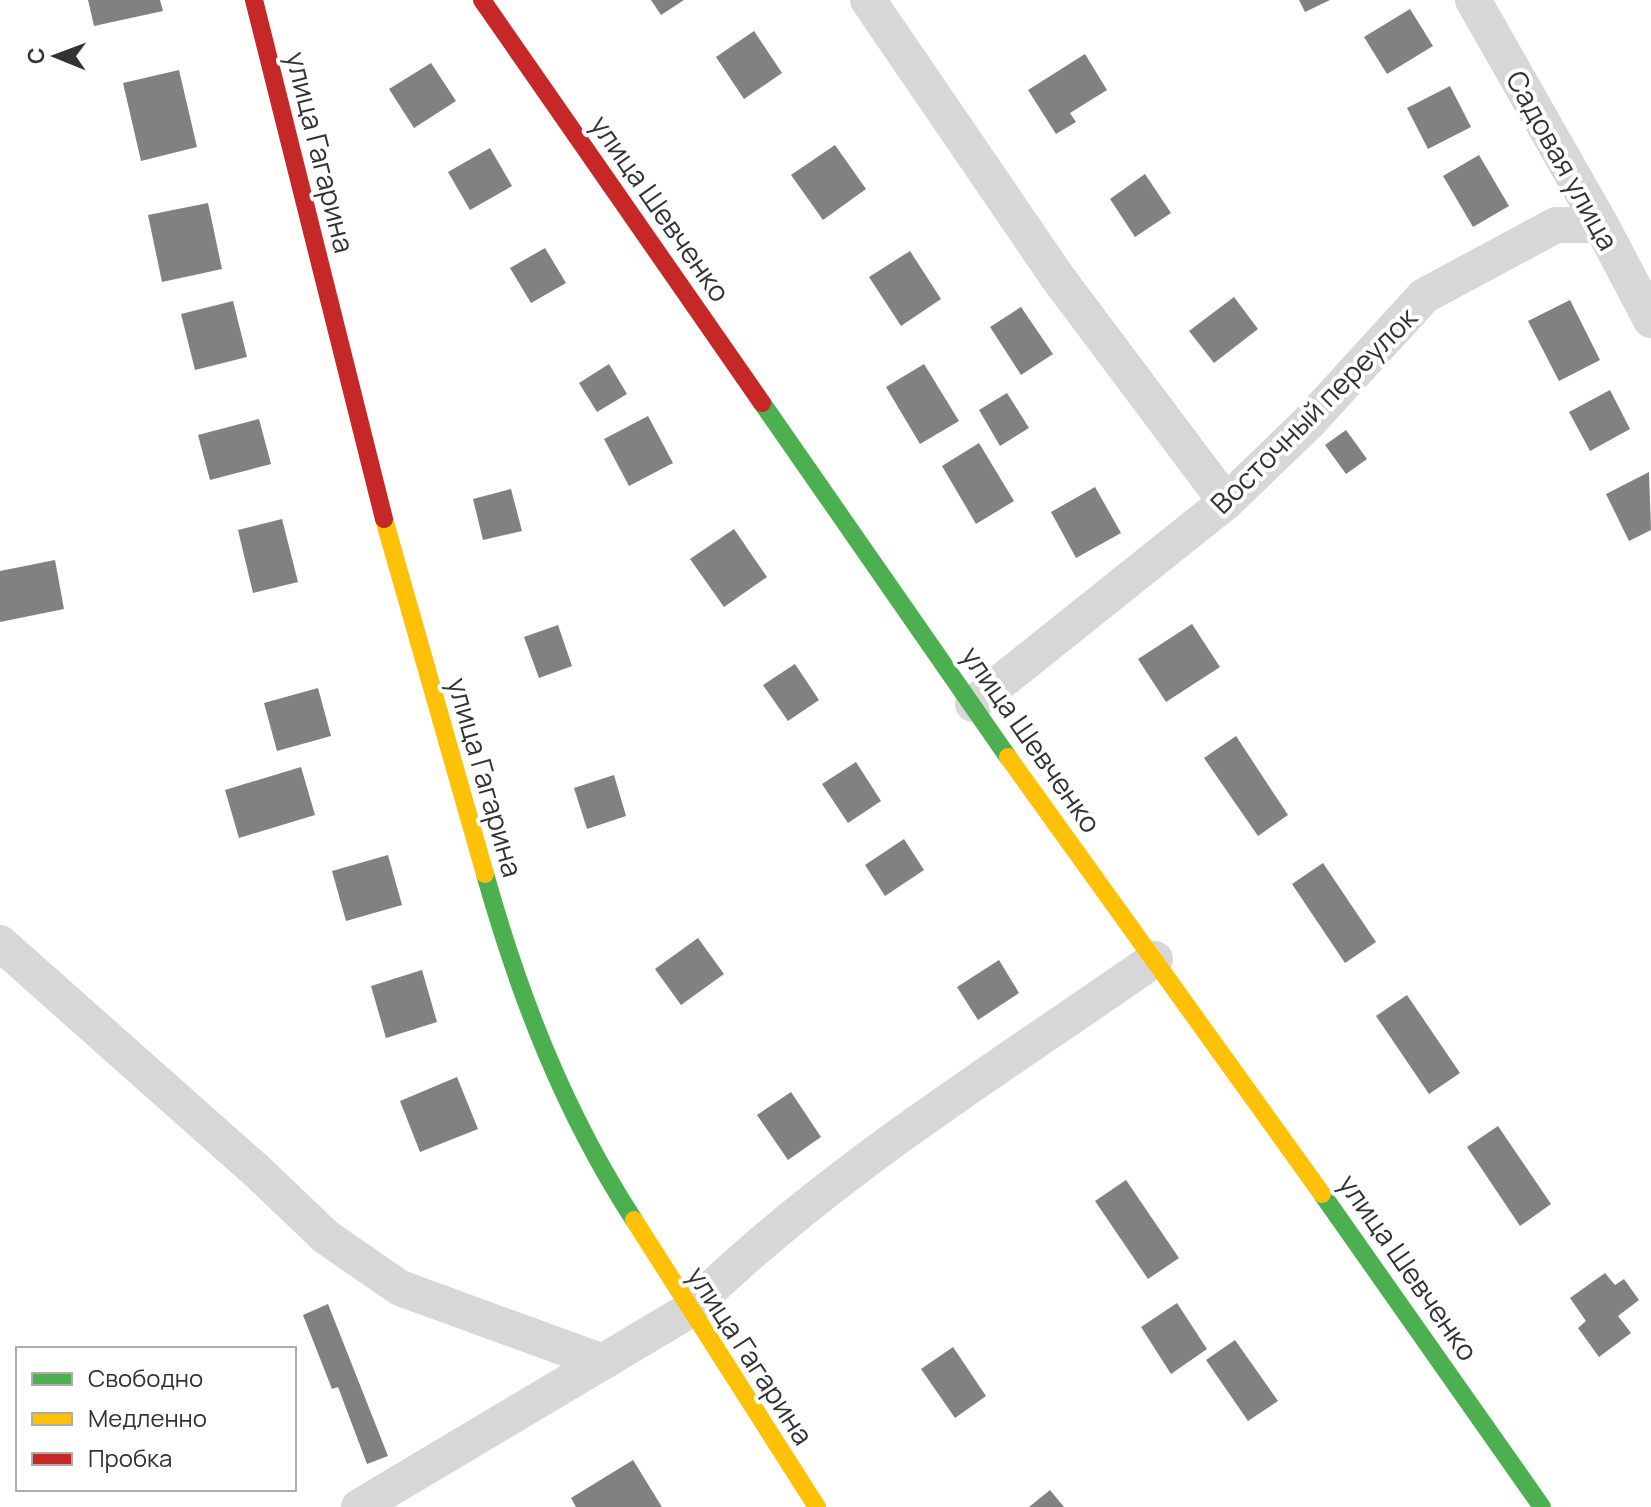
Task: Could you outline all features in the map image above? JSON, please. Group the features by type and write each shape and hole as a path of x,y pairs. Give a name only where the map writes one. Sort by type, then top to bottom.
{"street":[{"name":"улица Гагарина","path":"255,0 391,547 514,976 592,1155 688,1311 817,1507"},
{"name":"улица Шевченко","path":"482,0 973,704 1542,1507"},
{"path":"868,0 1058,278 1226,502"},
{"name":"Садовая улица","path":"1473,0 1601,225 1651,320"},
{"name":"Восточный переулок","path":"973,704 1226,502 1310,421 1424,296 1556,225 1601,225"},
{"path":"0,943 326,1237 400,1288 603,1362"},
{"path":"359,1507 688,1311 724,1275 832,1188 1155,959"}],"building":[{"path":"88,0 160,0 163,11 94,26"},
{"path":"651,0 684,0 661,15"},
{"path":"1299,0 1330,0 1305,12"},
{"path":"1410,9 1433,46 1387,74 1364,37"},
{"path":"754,31 782,73 744,99 716,57"},
{"path":"1085,54 1107,90 1070,113 1076,122 1056,134 1028,90"},
{"path":"431,63 456,101 414,128 389,89"},
{"path":"179,70 197,147 141,161 123,83"},
{"path":"1450,86 1471,127 1428,149 1407,108"},
{"path":"835,145 866,189 823,220 791,175"},
{"path":"490,148 512,186 470,210 448,172"},
{"path":"1479,155 1509,206 1473,227 1443,176"},
{"path":"1145,174 1171,213 1135,237 1110,199"},
{"path":"208,203 222,269 162,282 148,215"},
{"path":"545,248 566,283 531,303 510,268"},
{"path":"910,251 941,299 901,326 869,277"},
{"path":"1234,297 1258,329 1214,363 1189,331"},
{"path":"1570,300 1600,360 1559,381 1528,321"},
{"path":"233,301 247,357 195,370 181,314"},
{"path":"1021,307 1053,354 1021,375 990,327"},
{"path":"609,364 627,394 597,412 579,383"},
{"path":"924,364 959,421 920,444 886,387"},
{"path":"1610,390 1630,429 1590,451 1569,412"},
{"path":"1007,393 1029,428 1000,446 979,410"},
{"path":"648,416 673,463 629,486 604,439"},
{"path":"259,419 271,464 210,480 198,435"},
{"path":"1346,430 1367,459 1346,474 1325,445"},
{"path":"979,443 1014,501 976,524 942,466"},
{"path":"1649,472 1651,530 1629,541 1606,494"},
{"path":"1095,487 1121,533 1076,558 1051,512"},
{"path":"511,489 522,531 483,540 473,499"},
{"path":"282,519 298,582 253,593 238,530"},
{"path":"734,529 767,577 724,607 690,559"},
{"path":"55,560 64,609 0,622 0,571"},
{"path":"1192,624 1220,667 1166,702 1138,659"},
{"path":"558,625 572,666 539,678 524,637"},
{"path":"795,664 819,700 788,721 763,685"},
{"path":"318,688 331,736 277,751 264,703"},
{"path":"1236,736 1288,815 1258,836 1204,758"},
{"path":"856,762 881,801 848,823 822,784"},
{"path":"301,767 315,815 239,838 225,790"},
{"path":"614,775 626,816 587,829 574,788"},
{"path":"904,839 924,870 885,896 865,865"},
{"path":"388,855 402,905 346,921 332,871"},
{"path":"1323,863 1376,942 1345,963 1292,884"},
{"path":"698,938 724,974 681,1005 655,969"},
{"path":"999,960 1019,993 978,1020 957,987"},
{"path":"422,970 437,1022 386,1038 371,986"},
{"path":"1407,995 1460,1073 1429,1094 1376,1016"},
{"path":"457,1077 478,1129 420,1152 400,1101"},
{"path":"791,1092 821,1137 788,1160 757,1115"},
{"path":"1498,1126 1551,1204 1520,1226 1467,1147"},
{"path":"1126,1180 1179,1258 1148,1279 1095,1201"},
{"path":"1605,1273 1615,1285 1624,1279 1639,1300 1618,1316 1631,1333 1599,1357 1578,1328 1586,1321 1570,1298"},
{"path":"1177,1303 1207,1349 1171,1374 1141,1327"},
{"path":"328,1304 388,1456 367,1464 338,1387 332,1389 303,1315"},
{"path":"1235,1340 1278,1401 1248,1421 1206,1360"},
{"path":"953,1347 986,1396 955,1418 921,1369"},
{"path":"633,1460 662,1507 576,1507 571,1498"},
{"path":"1050,1490 1064,1507 1029,1507"}],"traffic: fast":[{"path":"762,403 1008,757"},
{"path":"485,874 513,965 546,1053 586,1138 634,1220"},
{"path":"1322,1194 1542,1507"}],"traffic: slow":[{"path":"384,519 485,874"},
{"path":"1008,757 1322,1194"},
{"path":"634,1220 817,1507"}],"traffic: jam":[{"path":"254,0 384,519"},
{"path":"482,0 762,403"}]}
